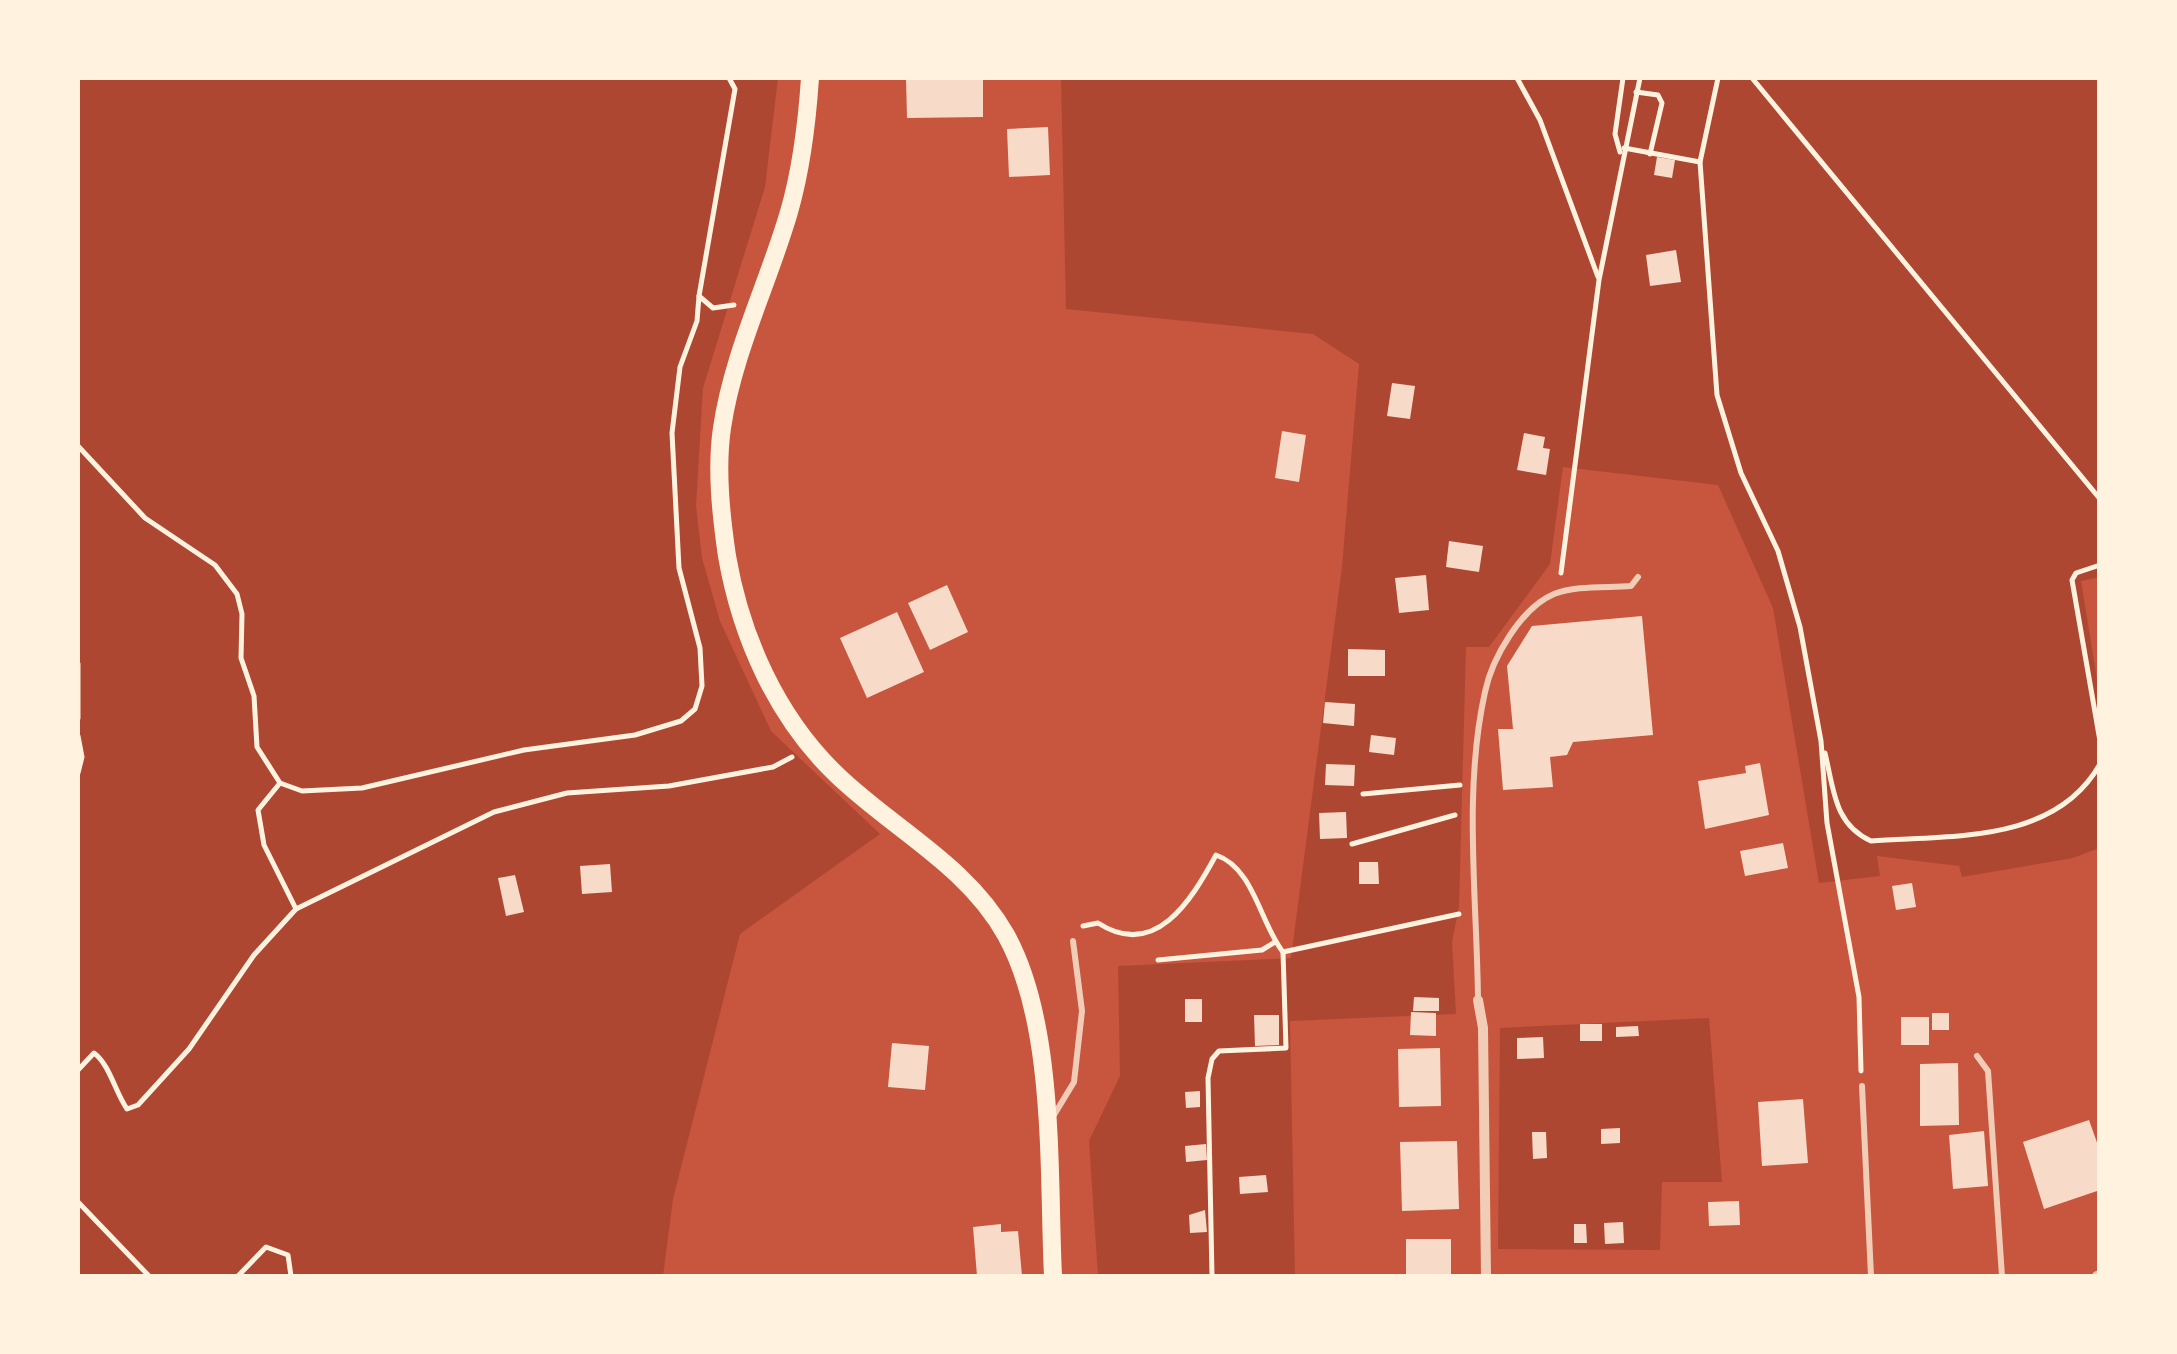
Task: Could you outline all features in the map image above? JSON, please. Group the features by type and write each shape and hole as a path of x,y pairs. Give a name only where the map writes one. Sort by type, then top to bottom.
{"main road":[{"path":"810,78 806,130 789,212 736,368 722,429 720,470 728,558 756,657 780,704 837,775 943,860 981,898 1006,935 1028,983 1038,1031 1054,1276"}],"street":[{"path":"1478,1000 1483,1028 1486,1276"}],"lane":[{"path":"1478,1000 1474,809 1485,692 1497,659 1518,626 1543,600 1558,592 1630,586 1638,577"},
{"path":"1045,1128 1074,1082 1082,1011 1073,941"},
{"path":"1977,1056 1988,1071 2002,1276"},
{"path":"1862,1086 1871,1276"}],"path":[{"path":"78,446 146,518 200,553 237,594 242,614 240,658 254,696 257,747 280,783 302,790 362,788 524,750 636,735 681,721 695,709 702,686 700,648 678,568 672,432 680,366 697,321 735,89 728,78"},
{"path":"1517,78 1540,120 1599,280"},
{"path":"1622,151 1615,134 1623,78"},
{"path":"1558,592 1599,280 1622,151 1640,78"},
{"path":"1718,78 1700,162 1717,394 1741,473 1784,570 1800,626 1840,817 1851,832 1871,841 2034,824 2058,811 2087,787 2100,764"},
{"path":"1752,78 2100,499"},
{"path":"1636,92 1658,95 1662,103 1650,154"},
{"path":"1622,151 1700,162"},
{"path":"699,296 712,308 738,305"},
{"path":"2100,565 2076,573 2072,580 2100,741"},
{"path":"78,664 78,718"},
{"path":"78,736 82,757 78,773"},
{"path":"1822,741 1826,823 1859,997 1862,1086"},
{"path":"78,1070 94,1054 103,1060 113,1090 127,1109 138,1105 189,1049 254,954 296,909 494,812 567,793 669,786 773,767 799,754"},
{"path":"280,783 258,810 264,845 296,909"},
{"path":"1363,794 1460,785"},
{"path":"1352,844 1461,813"},
{"path":"1073,941 1086,923 1098,923 1120,937 1149,934 1178,913 1216,855 1228,859 1253,893 1283,952 1286,1048 1219,1051 1212,1059 1208,1078 1212,1276"},
{"path":"1283,952 1478,910"},
{"path":"1158,960 1262,950 1275,942"},
{"path":"78,1202 150,1276"},
{"path":"238,1276 266,1247 288,1256 291,1276"}],"shaded area":[{"path":"78,78 778,78 765,187 703,388 696,506 702,558 720,621 771,731 880,834 740,934 673,1199 663,1276 78,1276"},
{"path":"1061,78 2099,78 2100,577 2081,581 2099,692 2099,848 2073,858 1962,877 1959,866 1877,856 1880,876 1819,883 1773,608 1718,485 1563,467 1550,564 1489,647 1466,647 1459,907 1452,942 1456,1014 1290,1021 1295,1276 1098,1276 1089,1141 1120,1076 1118,966 1291,958 1342,567 1359,364 1313,334 1066,309"},
{"path":"1709,1018 1722,1182 1662,1182 1660,1250 1498,1249 1500,1028"}],"building":[{"path":"906,78 983,78 983,117 907,118"},
{"path":"1048,127 1050,175 1009,177 1007,129"},
{"path":"1657,157 1675,160 1672,178 1654,175"},
{"path":"1676,250 1681,282 1650,286 1646,255"},
{"path":"1392,383 1415,386 1410,419 1387,416"},
{"path":"1282,431 1306,435 1299,482 1275,478"},
{"path":"1524,433 1545,437 1543,448 1550,449 1546,475 1517,470"},
{"path":"1449,541 1483,546 1479,572 1446,567"},
{"path":"1426,575 1429,610 1399,613 1395,578"},
{"path":"947,585 968,632 930,650 908,603"},
{"path":"897,612 924,672 867,698 840,638"},
{"path":"1642,616 1653,735 1573,742 1567,755 1550,757 1553,787 1503,790 1498,729 1513,729 1507,666 1532,626"},
{"path":"1348,649 1385,650 1385,676 1348,676"},
{"path":"1325,702 1355,704 1354,726 1323,723"},
{"path":"1371,735 1396,738 1394,755 1369,752"},
{"path":"1760,763 1769,815 1705,829 1698,781 1746,773 1745,766"},
{"path":"1326,764 1355,765 1354,786 1325,785"},
{"path":"1346,812 1347,838 1320,839 1319,813"},
{"path":"1783,843 1788,868 1745,876 1740,851"},
{"path":"1359,862 1378,862 1379,884 1359,884"},
{"path":"610,864 612,892 582,894 580,866"},
{"path":"515,875 524,912 506,916 498,878"},
{"path":"1912,883 1916,907 1896,910 1892,886"},
{"path":"1414,997 1439,998 1439,1011 1413,1011"},
{"path":"1185,999 1202,999 1202,1022 1185,1022"},
{"path":"1411,1012 1436,1013 1436,1036 1410,1035"},
{"path":"1932,1013 1949,1013 1949,1030 1932,1030"},
{"path":"1254,1015 1279,1015 1279,1045 1255,1046"},
{"path":"1901,1017 1929,1017 1929,1045 1901,1045"},
{"path":"1580,1024 1602,1024 1602,1041 1580,1041"},
{"path":"1638,1026 1639,1036 1616,1037 1616,1027"},
{"path":"1543,1037 1544,1058 1517,1059 1517,1038"},
{"path":"892,1043 929,1046 925,1090 888,1087"},
{"path":"1440,1048 1441,1106 1399,1107 1398,1049"},
{"path":"1958,1063 1959,1125 1920,1126 1920,1064"},
{"path":"1200,1091 1200,1107 1186,1108 1185,1092"},
{"path":"1803,1099 1808,1163 1762,1166 1758,1102"},
{"path":"2089,1120 2100,1151 2100,1190 2044,1209 2023,1142"},
{"path":"1620,1128 1620,1143 1601,1144 1601,1129"},
{"path":"1984,1131 1988,1186 1953,1189 1949,1135"},
{"path":"1532,1132 1546,1132 1547,1158 1533,1159"},
{"path":"1457,1141 1459,1209 1402,1211 1400,1142"},
{"path":"1206,1144 1207,1160 1186,1162 1185,1146"},
{"path":"1266,1175 1268,1192 1240,1194 1239,1177"},
{"path":"1739,1201 1740,1225 1709,1226 1708,1202"},
{"path":"1205,1210 1207,1232 1190,1233 1189,1215"},
{"path":"1623,1222 1624,1243 1605,1244 1604,1223"},
{"path":"1001,1224 1001,1232 1018,1231 1022,1276 977,1276 973,1227"},
{"path":"1574,1224 1586,1224 1587,1243 1574,1243"},
{"path":"1406,1239 1451,1239 1451,1276 1406,1276"}]}
